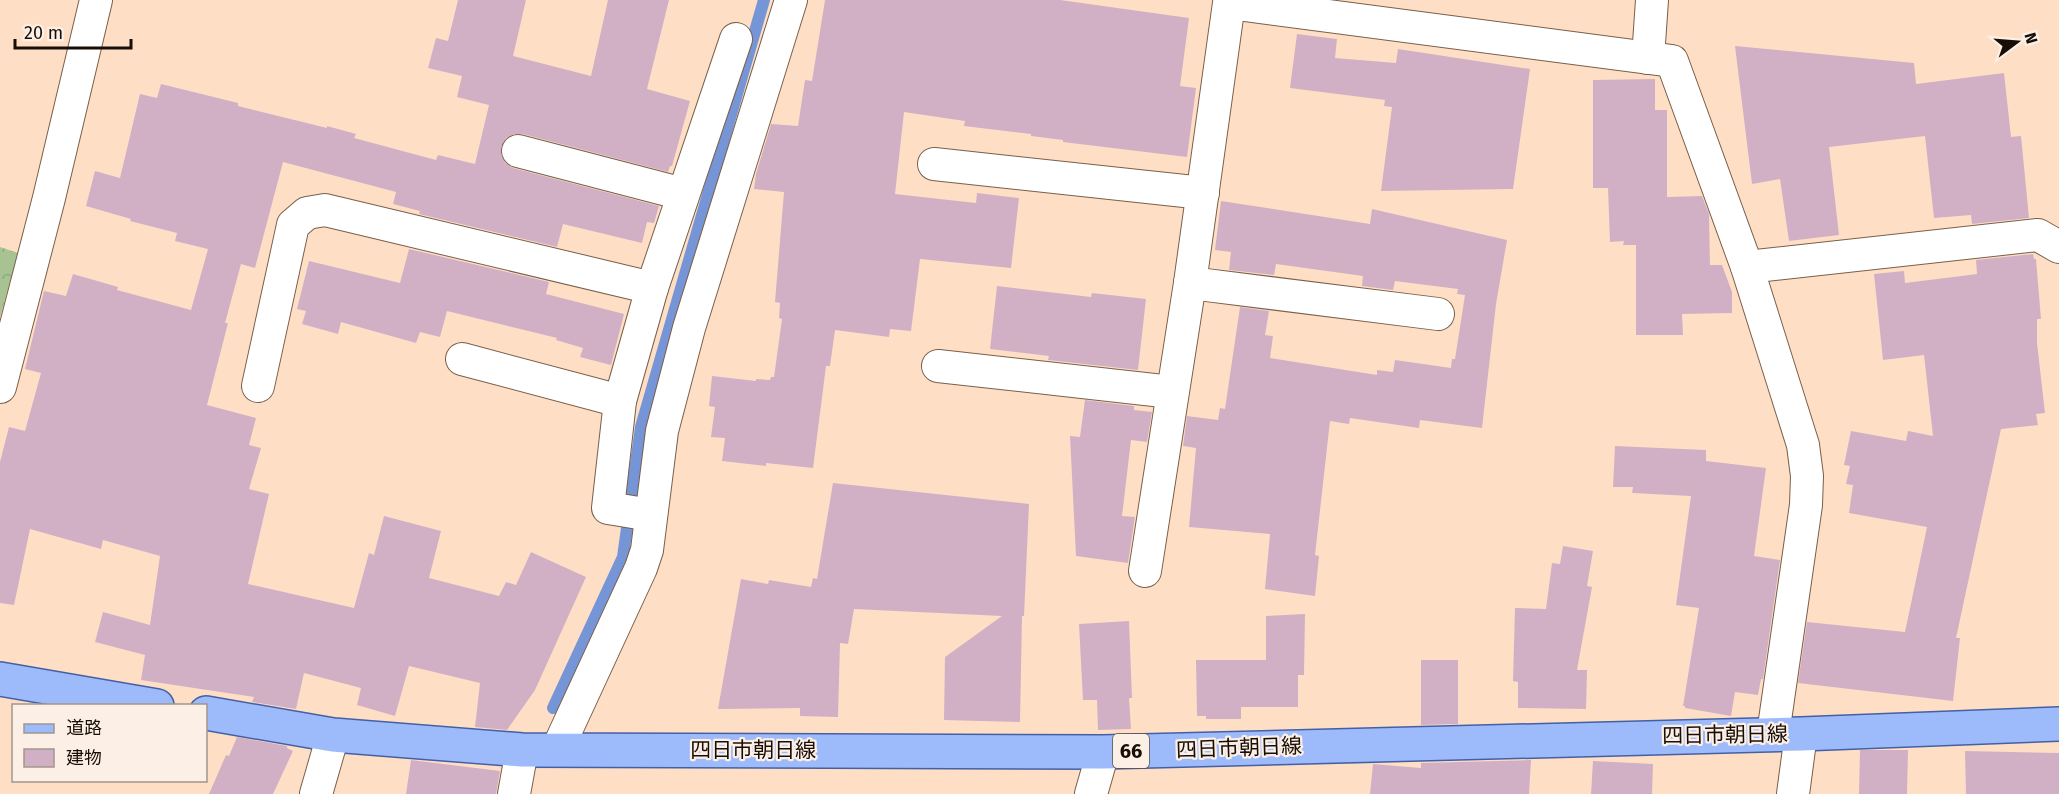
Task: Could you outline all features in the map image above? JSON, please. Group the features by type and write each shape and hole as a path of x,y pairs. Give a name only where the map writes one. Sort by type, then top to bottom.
{"main road":[{"path":"0,680 151,704"},
{"name":"四日市朝日線","path":"207,714 333,735 522,750 1103,752 1787,734 2059,724"}],"street":[{"path":"0,387 49,198 96,0"},
{"path":"636,513 608,508 620,401 652,288 690,253 791,0"},
{"path":"1648,58 1652,0"},
{"path":"1145,571 1203,193 1217,2 1671,61 1747,267 1803,445 1808,476 1787,734 1793,794"},
{"path":"557,750 641,568 647,550 636,513 662,431 689,328 690,253 683,194 736,39"},
{"path":"519,151 683,194"},
{"path":"934,164 1203,193"},
{"path":"258,386 293,225 307,213 325,210 652,288"},
{"path":"1747,267 2038,235 2059,247"},
{"path":"1190,283 1438,314"},
{"path":"462,359 620,401"},
{"path":"938,366 1172,392"},
{"path":"316,794 333,735"},
{"path":"514,794 522,750"},
{"path":"1091,794 1103,752"}],"green space":[{"path":"0,247 18,253 0,317"}],"building":[{"path":"458,0 526,0 513,56 591,76 608,0 669,0 647,89 690,101 672,166 668,172 523,134 514,134 506,138 501,147 501,155 505,163 513,168 659,206 654,223 647,222 642,243 563,224 557,247 419,214 420,211 393,204 396,192 283,162 255,268 241,264 207,405 256,418 249,445 261,448 249,489 269,494 248,584 354,608 369,553 374,555 384,516 441,531 429,578 499,596 506,582 516,585 531,552 586,577 535,690 507,730 475,727 480,683 409,666 395,716 357,705 361,688 304,673 296,709 252,702 254,697 141,680 145,655 95,642 103,612 150,625 160,556 103,540 101,549 30,529 14,605 0,603 0,462 9,427 25,431 41,373 25,369 44,291 66,296 73,274 118,287 117,290 191,310 208,249 175,241 177,233 130,221 131,219 86,206 95,171 120,178 140,94 157,98 161,84 238,103 238,106 356,134 354,138 436,160 438,155 475,164 489,105 457,97 462,76 428,68 436,38 448,41"},
{"path":"825,0 1060,0 1189,18 1180,86 1196,88 1187,157 1063,142 1063,140 1031,136 1031,134 964,126 965,121 904,112 895,194 976,203 977,193 1019,198 1011,268 920,259 911,331 890,329 889,337 835,330 830,366 826,366 813,468 722,461 725,438 711,437 715,407 709,406 712,376 756,381 756,379 770,380 774,377 782,319 779,318 780,303 775,302 784,192 754,189 756,174 771,124 798,126 805,80 812,81"},
{"path":"1297,34 1337,39 1335,58 1396,63 1398,49 1530,69 1513,189 1381,191 1392,107 1384,106 1385,100 1290,88"},
{"path":"1735,46 1914,63 1916,84 2004,73 2011,137 2021,136 2029,218 1972,224 1971,215 1934,218 1925,136 1829,147 1839,235 1789,241 1780,179 1752,184"},
{"path":"1655,79 1655,110 1667,110 1667,197 1702,196 1709,214 1710,265 1722,265 1732,292 1732,313 1682,314 1683,335 1636,335 1636,245 1623,245 1624,241 1610,242 1608,188 1593,188 1593,80"},
{"path":"1221,201 1370,224 1372,209 1507,240 1496,304 1482,428 1420,420 1419,428 1350,418 1349,424 1330,421 1315,555 1319,556 1315,596 1265,589 1270,534 1189,527 1196,448 1183,446 1187,416 1218,420 1220,408 1225,409 1240,307 1269,311 1265,335 1273,336 1270,358 1377,375 1377,370 1393,372 1395,360 1451,368 1452,359 1455,359 1465,295 1457,294 1458,289 1395,281 1393,290 1362,286 1363,276 1276,264 1274,275 1229,270 1231,252 1215,250"},
{"path":"409,249 549,282 546,294 624,314 611,365 580,357 583,348 556,340 557,338 447,311 440,337 420,332 416,343 341,322 338,334 302,324 306,311 297,309 309,261 400,283"},
{"path":"2033,254 2036,259 2041,319 2037,319 2037,343 2045,413 2036,414 2038,425 2001,429 1956,638 1960,638 1953,701 1798,683 1807,622 1905,632 1927,527 1849,513 1853,485 1846,484 1850,466 1844,465 1851,431 1906,441 1908,431 1933,436 1924,355 1883,360 1874,274 1904,271 1905,283 1977,274 1976,260"},
{"path":"997,286 1091,297 1092,293 1146,299 1138,370 1048,360 1049,356 990,349"},
{"path":"1085,400 1134,406 1134,410 1152,412 1147,442 1131,440 1122,516 1135,517 1128,563 1076,556 1070,436 1080,437"},
{"path":"1615,446 1706,450 1706,461 1766,468 1754,556 1780,560 1763,679 1761,679 1758,695 1735,692 1731,716 1683,706 1699,608 1676,605 1691,496 1632,493 1633,487 1613,487"},
{"path":"833,483 1029,504 1024,616 1022,616 1020,722 944,720 945,657 1002,616 854,609 848,644 840,643 838,717 800,716 800,708 718,709 741,579 768,584 769,580 811,587 813,578 817,579"},
{"path":"1563,546 1593,551 1587,586 1592,587 1577,670 1587,670 1586,709 1518,708 1518,682 1513,681 1515,608 1546,609 1552,563 1560,564"},
{"path":"1305,614 1304,675 1298,675 1298,707 1241,707 1241,719 1206,719 1206,716 1197,716 1196,660 1266,660 1266,616"},
{"path":"1129,621 1131,729 1098,730 1097,700 1083,700 1079,624"},
{"path":"1421,660 1458,660 1458,724 1421,725"},
{"path":"237,737 287,746 293,751 273,794 209,794 226,755 229,756"},
{"path":"1860,750 1908,750 1907,794 1859,794"},
{"path":"1965,751 2059,753 2059,794 1966,794"},
{"path":"411,760 500,771 496,794 406,794"},
{"path":"1531,760 1529,794 1370,794 1373,764 1421,768 1421,763"},
{"path":"1593,761 1653,764 1652,794 1591,794"}],"waterway":[{"path":"553,708 623,557 641,427 764,0"}]}
